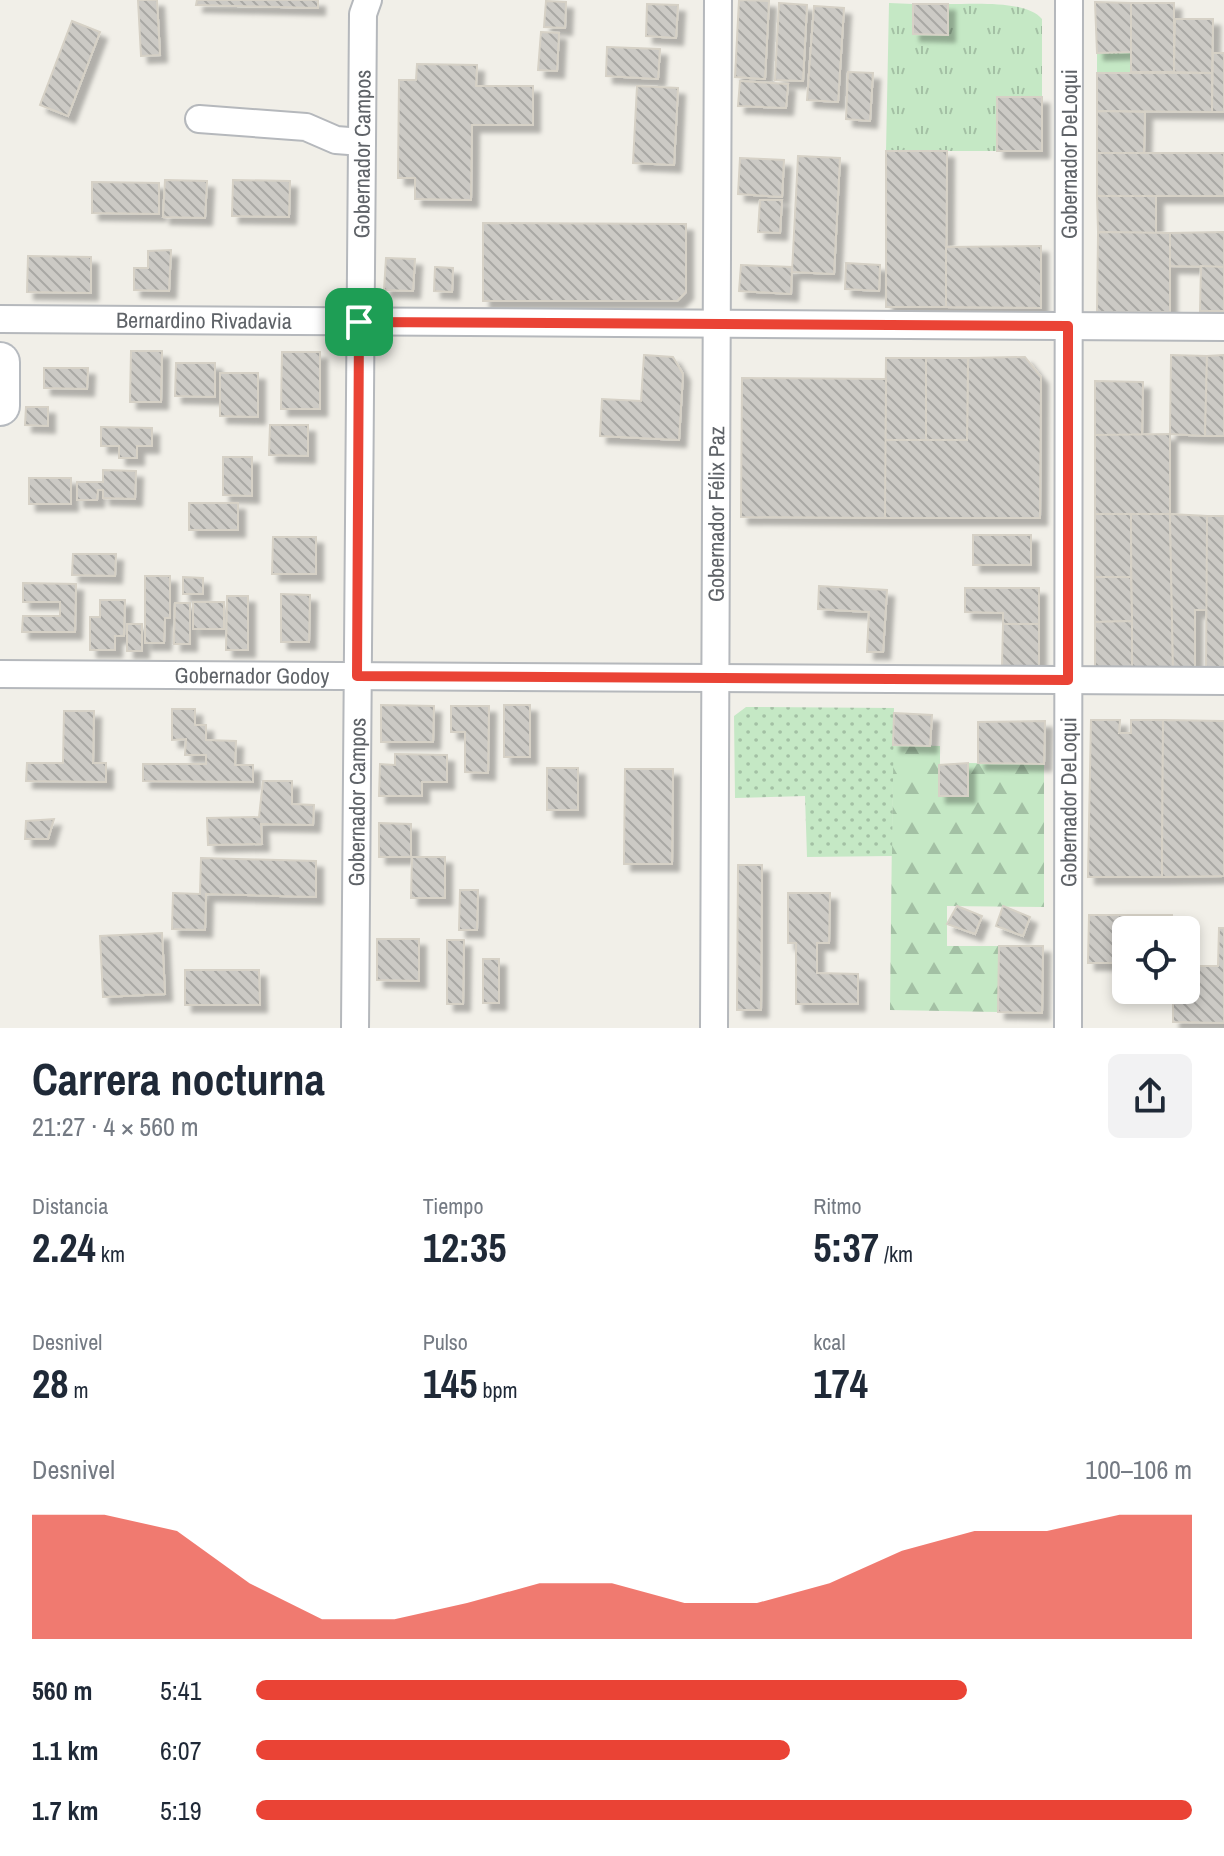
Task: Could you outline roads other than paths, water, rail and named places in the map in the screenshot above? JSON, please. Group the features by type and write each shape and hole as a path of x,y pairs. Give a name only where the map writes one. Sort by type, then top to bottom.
{"main road":[{"path":"0,362 0,406"}],"street":[{"name":"Gobernador Campos","path":"355,1028 359,322 363,14 368,0"},
{"name":"Gobernador Félix Paz","path":"714,1028 718,0"},
{"name":"Gobernador DeLoqui","path":"1068,1028 1069,0"},
{"path":"199,119 306,127 336,140 362,142"},
{"name":"Bernardino Rivadavia","path":"0,319 1224,327"},
{"name":"Gobernador Godoy","path":"0,674 1224,681"}]}
